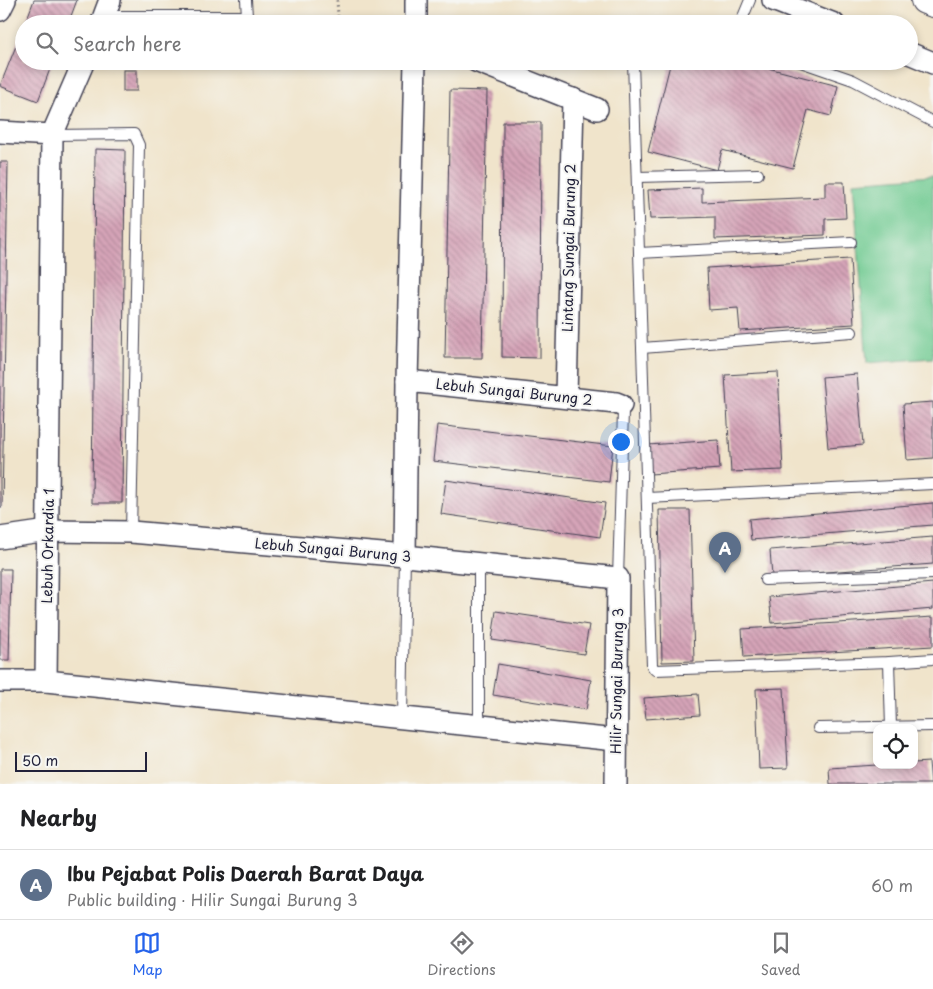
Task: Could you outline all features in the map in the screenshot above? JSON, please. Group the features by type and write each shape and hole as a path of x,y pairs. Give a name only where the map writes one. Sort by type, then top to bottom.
{"main road":[{"path":"925,0 933,3"}],"street":[{"path":"0,10 5,0"},
{"path":"416,0 416,15"},
{"path":"773,0 811,15"},
{"path":"918,57 933,63"},
{"name":"Lebuh Orkardia 1","path":"46,681 52,135 80,70"},
{"path":"405,556 407,381 416,70"},
{"path":"499,70 597,109"},
{"name":"Lintang Sungai Burung 2","path":"566,397 573,99"},
{"path":"0,132 52,135"},
{"name":"Lebuh Sungai Burung 2","path":"407,381 566,397 621,405"},
{"name":"Lebuh Sungai Burung 3","path":"0,538 48,531 131,532 405,556 618,578"},
{"name":"Hilir Sungai Burung 3","path":"616,784 618,578"},
{"path":"0,681 46,681 616,740"}],"lane":[{"path":"246,0 246,15"},
{"path":"744,15 750,0"},
{"path":"105,13 199,15"},
{"path":"633,70 652,666 655,670 933,660"},
{"path":"824,70 853,80 933,122"},
{"path":"52,135 134,134 139,145 131,532"},
{"path":"637,177 758,174"},
{"path":"639,253 851,242"},
{"path":"642,348 852,332"},
{"path":"618,578 623,411 621,405"},
{"path":"647,498 933,484"},
{"path":"402,717 405,556"},
{"path":"479,564 479,726"},
{"path":"765,580 933,574"},
{"path":"889,662 891,724"},
{"path":"918,726 933,726"},
{"path":"818,728 873,727"}],"path":[{"path":"337,0 338,15"}],"green space":[{"path":"933,176 933,358 867,363 853,182"}],"building":[{"path":"34,0 77,0 71,15 28,15"},
{"path":"15,48 15,70 50,70 38,101 0,86"},
{"path":"123,70 137,70 137,91 123,91"},
{"path":"669,70 776,70 838,86 831,116 808,110 793,168 722,150 717,170 648,152"},
{"path":"450,90 487,91 482,358 445,358"},
{"path":"503,122 541,122 540,358 502,357"},
{"path":"95,149 125,150 122,503 92,503"},
{"path":"0,162 8,162 2,507 0,507"},
{"path":"825,182 844,182 846,218 825,219 825,235 715,239 715,217 650,219 648,190 702,188 702,202 825,197"},
{"path":"850,259 854,324 740,331 738,308 709,310 707,268"},
{"path":"778,372 783,470 731,472 725,375"},
{"path":"857,374 863,445 828,448 822,377"},
{"path":"933,402 933,458 907,460 903,404"},
{"path":"437,425 613,446 609,482 433,461"},
{"path":"718,440 720,469 650,474 648,445"},
{"path":"446,480 605,503 600,537 441,514"},
{"path":"933,503 933,525 751,540 749,519"},
{"path":"659,510 690,510 694,661 662,662"},
{"path":"933,537 933,564 772,576 770,550"},
{"path":"0,569 11,569 9,660 0,660"},
{"path":"933,583 933,609 772,623 769,597"},
{"path":"496,611 589,625 584,654 492,640"},
{"path":"933,617 933,646 744,657 742,629"},
{"path":"498,664 591,680 586,710 493,695"},
{"path":"784,688 788,768 759,769 756,689"},
{"path":"698,694 700,715 646,719 644,698"},
{"path":"929,762 931,784 830,784 829,768 873,765 873,769 918,769 918,763"}],"place":[{"name":"Ibu Pejabat Polis Daerah Barat Daya","path":"725,573"}]}
